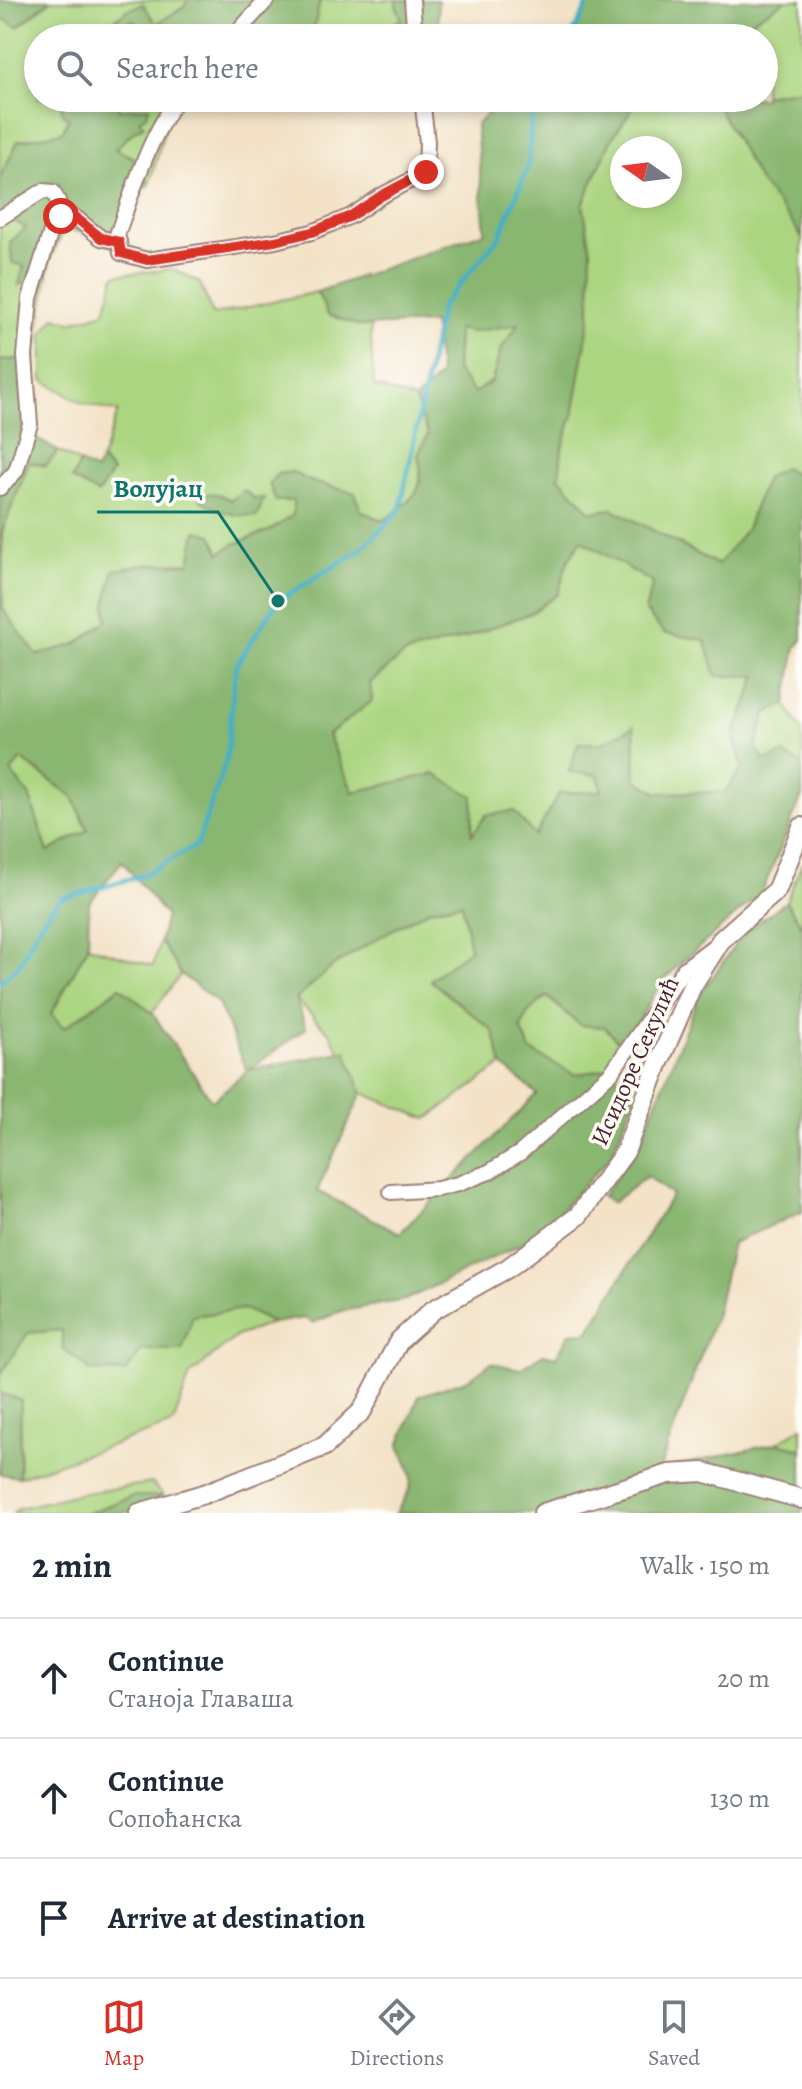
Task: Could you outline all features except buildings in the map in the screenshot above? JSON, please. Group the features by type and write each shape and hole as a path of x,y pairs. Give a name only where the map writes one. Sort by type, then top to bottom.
{"street":[{"path":"245,24 267,0"},
{"path":"412,0 414,24"},
{"path":"168,112 137,179 117,235 121,253 147,260 275,241 331,226 426,172 424,112"},
{"path":"0,218 43,191 53,192 61,216 52,228 30,298 25,356 30,424 16,471 0,488"},
{"path":"61,216 76,218 101,238 119,242"},
{"name":"Исидоре Секулић","path":"391,1192 438,1189 489,1172 520,1153 611,1073 684,969 776,891 802,827"},
{"name":"Исидоре Секулић","path":"139,1513 204,1494 325,1446 362,1411 399,1341 433,1310 508,1268 578,1216 625,1152 692,986 721,940"},
{"path":"543,1513 669,1474 703,1472 802,1499"}],"green space":[{"path":"0,0 51,0 17,27 0,17"},
{"path":"51,0 187,0 185,6 156,24 131,20 137,24 24,24 24,112 62,112 69,119 62,133 18,141 0,178 0,17 18,27"},
{"path":"187,0 320,0 315,24 156,24 185,6"},
{"path":"320,0 396,0 403,19 392,24 315,24"},
{"path":"396,0 438,0 438,24 392,24 402,19"},
{"path":"592,0 786,0 746,24 577,24"},
{"path":"786,0 802,0 802,89 778,93 778,24 746,24"},
{"path":"143,4 156,24 138,24 131,20 127,24 116,24 114,20 126,11"},
{"path":"802,89 802,238 759,181 721,112 778,112 778,93"},
{"path":"146,112 164,112 166,125 149,185 134,158 115,149 143,126 139,120"},
{"path":"148,112 139,120 144,125 115,149 134,158 149,185 136,193 114,229 87,234 65,229 49,261 48,275 19,285 24,266 12,263 10,242 26,228 0,212 0,178 18,141 62,132 69,119 62,113"},
{"path":"489,112 630,112 614,136 610,136 583,204 591,251 590,318 573,416 562,448 559,477 591,512 613,509 718,565 746,529 766,478 784,468 802,476 802,640 796,647 786,704 766,713 756,746 765,761 783,754 802,765 802,796 762,892 661,983 623,1047 605,1027 580,1025 547,996 527,1013 521,1029 531,1051 575,1075 609,1068 637,1093 611,1156 536,1237 405,1300 341,1311 313,1323 304,1318 272,1323 244,1309 193,1316 182,1350 142,1350 126,1372 91,1371 63,1348 62,1330 28,1333 0,1375 0,363 3,360 34,358 33,437 58,451 46,466 29,462 2,532 3,609 37,655 76,644 107,621 106,604 114,570 142,565 190,563 196,531 212,535 220,553 271,530 293,515 293,501 276,501 269,483 278,474 293,472 309,481 355,493 361,511 383,521 414,495 421,479 418,455 428,434 415,400 440,375 433,323 360,326 328,315 317,292 485,232 476,125","holes":["519,324 501,349 492,381 474,393 456,370 458,329 471,332","581,540 653,583 645,611 664,633 705,640 716,676 757,676 734,736 743,768 725,792 658,793 636,780 634,726 603,743 578,743 569,772 598,775 602,791 559,793 535,836 514,811 486,815 472,835 473,796 434,774 353,792 328,735 372,701 370,683 405,654 467,637 531,613 558,594 567,563","21,759 73,797 88,830 48,852 29,795 11,772","122,861 166,916 160,941 181,974 218,1003 247,1071 212,1101 152,1013 120,987 64,1028 51,1014 88,946 89,903","462,903 470,949 430,980 493,1031 502,1065 537,1094 400,1233 317,1191 362,1093 346,1051 249,1070 306,1028 296,999 333,966 430,909"]},
{"path":"630,112 722,112 802,238 802,476 784,468 766,478 746,529 719,565 613,509 591,512 559,478 562,448 573,416 591,251 583,204 610,142 610,208 682,208 682,136 614,136"},
{"path":"0,212 26,228 24,266 19,284 48,275 34,358 3,360 0,363"},
{"path":"174,269 200,283 213,315 317,292 328,315 360,326 370,326 374,386 415,400 428,434 418,455 421,468 419,487 409,501 383,521 361,511 355,493 309,481 293,472 278,474 269,483 276,501 293,501 293,515 271,530 190,563 142,565 106,604 107,621 76,644 37,656 3,609 2,532 29,462 46,466 58,451 80,463 72,479 98,493 112,472 101,460 118,412 82,403 43,380 43,332 55,317 71,322 105,312 115,275"},
{"path":"519,323 501,349 492,381 474,393 456,370 458,329 471,332"},
{"path":"101,460 112,472 98,494 72,479 80,463 96,471"},
{"path":"244,490 255,499 264,498 257,516 227,513 200,500 209,493 231,500"},
{"path":"580,540 653,583 664,633 705,640 757,675 734,736 743,768 725,792 658,793 636,780 634,727 603,743 598,775 602,791 535,836 472,836 434,774 353,792 328,735 372,701 370,683 405,654 467,637 531,613 558,594 567,563"},
{"path":"786,704 802,731 802,765 783,754 765,762 756,746 766,713"},
{"path":"21,759 73,797 88,830 48,852 29,795 11,772"},
{"path":"802,863 802,926 786,902"},
{"path":"786,902 802,926 802,1212 732,1243 715,1317 659,1470 777,1443 802,1449 802,1513 396,1513 411,1480 399,1446 419,1396 469,1379 491,1363 520,1369 543,1354 556,1357 570,1333 588,1332 672,1195 647,1176 612,1203 602,1196 639,1146 698,998 744,932"},
{"path":"463,903 470,949 430,980 493,1031 502,1065 427,1119 362,1093 331,1035 296,999 333,966 386,933 430,909"},
{"path":"160,941 181,974 152,1013 120,987 64,1028 51,1015 88,946 153,966"},
{"path":"546,996 580,1025 605,1027 623,1047 609,1068 575,1075 531,1051 521,1029 527,1013"},
{"path":"245,1309 272,1323 237,1336 190,1375 173,1424 19,1477 21,1401 0,1393 0,1375 27,1333 62,1330 141,1350 193,1316"},
{"path":"0,1393 21,1400 19,1477 0,1474"},
{"path":"802,1427 802,1449 777,1443"},
{"path":"152,1483 164,1496 133,1496 88,1513 13,1513 19,1508 78,1494"},
{"path":"133,1496 164,1496 125,1513 88,1513"}],"waterway":[{"path":"578,24 590,0"},
{"path":"0,982 19,965 41,922 60,899 144,875 197,845 226,761 236,665 278,601 362,549 400,510 441,307 500,236 528,167 532,112"}],"place":[{"name":"Волујац","path":"278,601"}],"route":[{"path":"61,216 76,218 101,238 119,242 121,253 147,260 275,241 312,232 351,216 426,172"}]}
